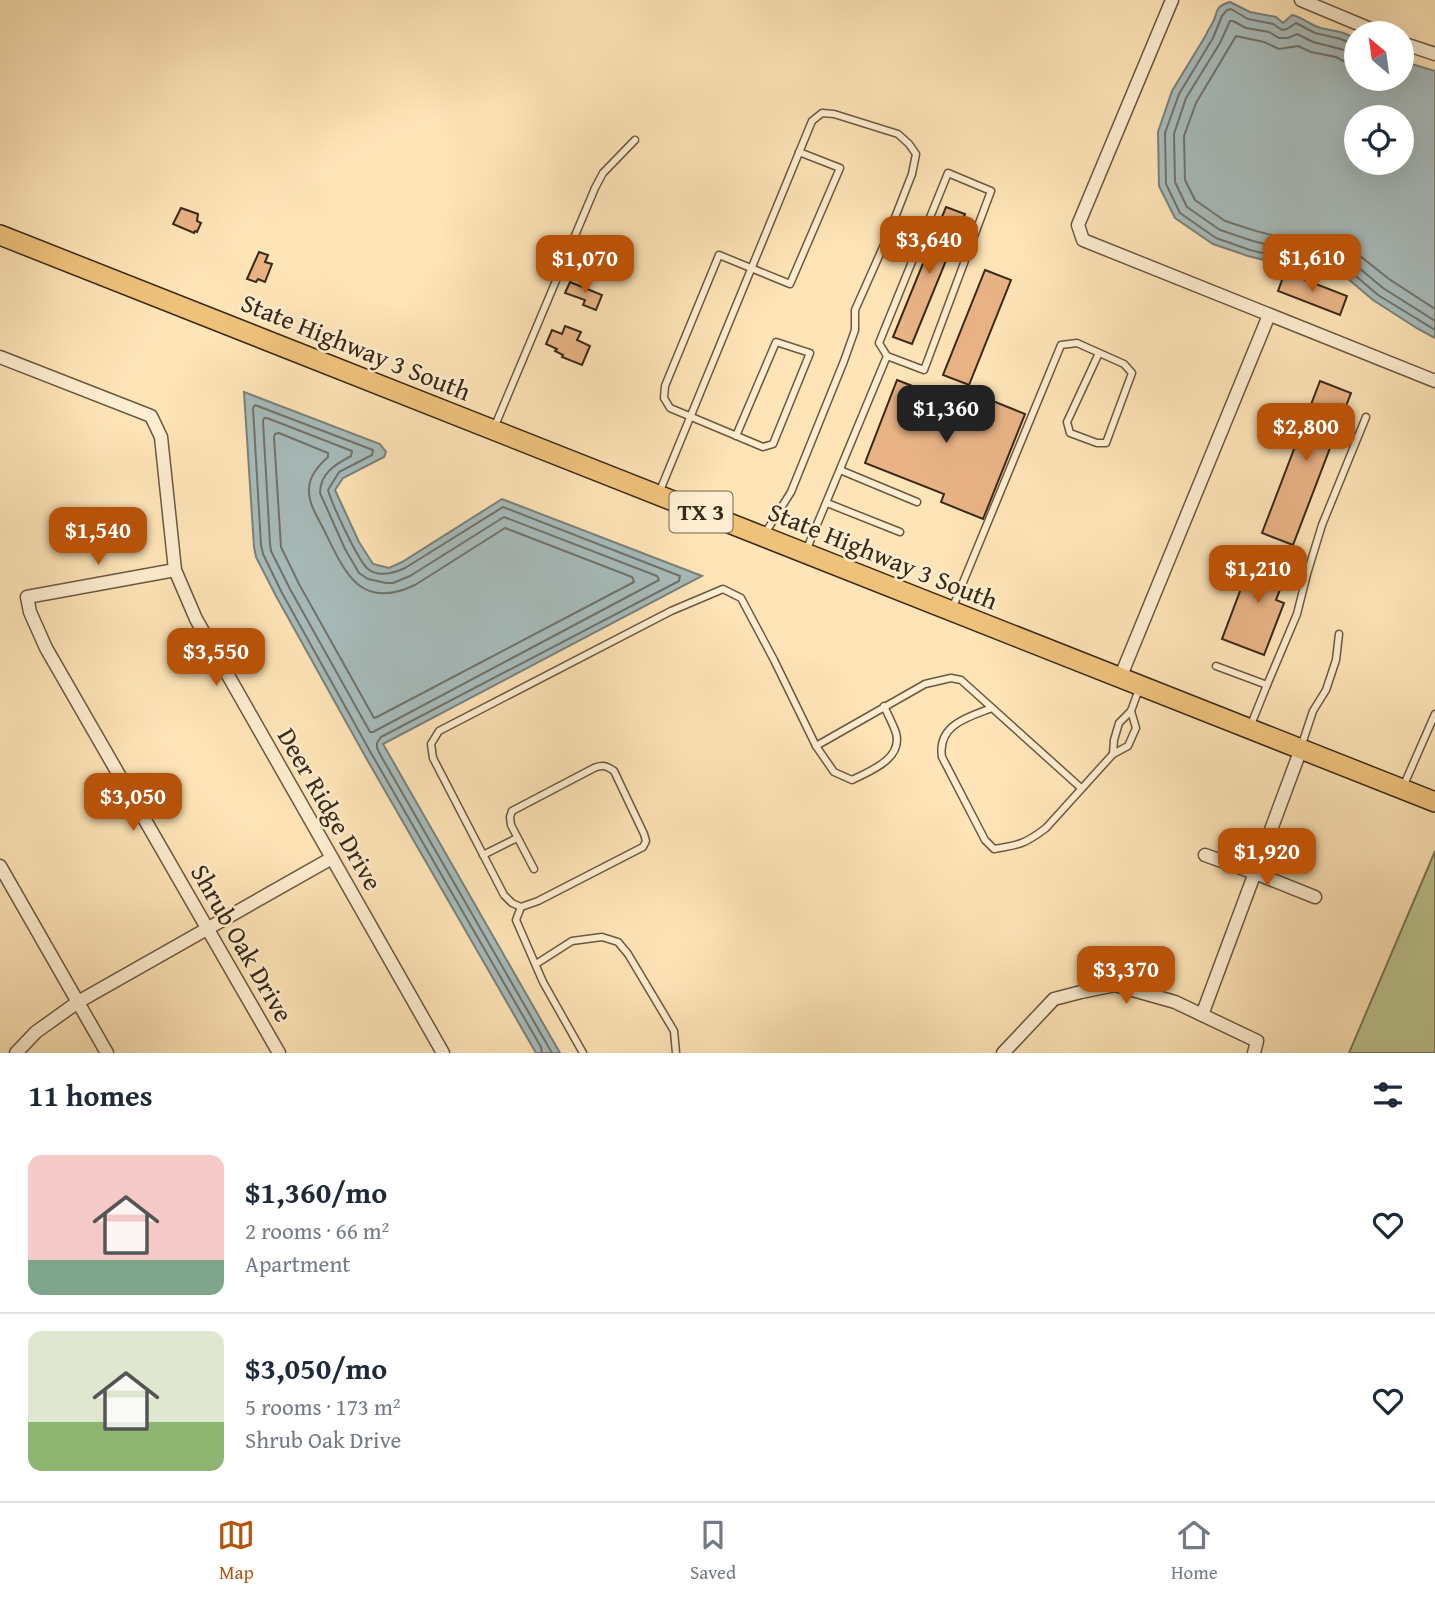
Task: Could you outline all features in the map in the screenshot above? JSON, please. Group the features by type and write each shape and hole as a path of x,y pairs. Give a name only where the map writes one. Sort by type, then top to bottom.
{"main road":[{"name":"State Highway 3 South","path":"0,235 1435,802"}],"street":[{"path":"1172,0 1078,225 1083,240 1435,381"},
{"path":"1301,0 1351,21"},
{"path":"1414,47 1435,54"},
{"path":"1121,678 1269,316"},
{"name":"Deer Ridge Drive","path":"0,357 151,416 161,437 175,570 196,619 443,1053"},
{"name":"Shrub Oak Drive","path":"175,570 27,597 30,612 46,648 279,1053"},
{"path":"1202,1015 1301,749"},
{"path":"1205,855 1315,897"},
{"path":"16,1053 36,1032 78,1002 332,858"},
{"path":"0,866 107,1053"},
{"path":"1003,1053 1054,999 1115,985 1175,1002 1256,1047"}],"lane":[{"path":"658,495 812,121 822,113 834,114 898,134 916,154 912,174 894,220"},
{"path":"493,430 595,188 608,167 635,140"},
{"path":"736,436 775,342 810,353 773,444 763,447 736,436 690,417 670,408 664,398 665,386 719,255 790,284 840,168 799,152"},
{"path":"948,173 992,191 924,370 887,356 879,343 948,173"},
{"path":"763,536 791,492 845,361 855,330 855,310 887,238"},
{"path":"951,611 1061,345 1077,342 1124,364 1132,373 1106,443 1097,443 1070,433 1067,422 1099,353"},
{"path":"805,553 887,356"},
{"path":"1250,729 1297,614 1322,525 1366,417"},
{"path":"840,470 917,502"},
{"path":"827,503 900,532"},
{"path":"534,869 511,825 509,817 512,811 600,765 608,766 614,771 644,834 646,841 643,846 538,901 521,906 512,903 504,895 433,758 431,744 439,731 671,611 723,589 741,598 816,746 834,772 852,780 879,766 894,752 897,736 884,706"},
{"path":"1301,749 1313,711 1330,680 1339,634"},
{"path":"1216,666 1267,685"},
{"path":"816,746 925,684 951,678 961,680 1081,788"},
{"path":"1113,754 1119,723 1131,710 1141,686"},
{"path":"992,708 958,722 947,732 941,750 942,757 985,840 994,849 1020,845 1034,838 1113,754 1128,746 1136,728 1131,710"},
{"path":"1402,789 1435,714"},
{"path":"483,855 517,838"},
{"path":"521,906 516,920 543,982 583,1053"},
{"path":"536,964 572,941 602,937 618,942 674,1031 676,1053"}],"green space":[{"path":"1435,851 1435,1053 1349,1053 1430,863"}],"water":[{"path":"1230,2 1250,12 1276,17 1283,23 1292,15 1318,27 1344,33 1344,91 1414,91 1414,65 1435,71 1435,338 1373,300 1340,272 1317,263 1284,265 1248,256 1213,244 1175,218 1159,186 1158,132 1172,91 1219,8"},
{"path":"244,392 380,444 386,452 384,457 343,478 335,490 359,542 373,564 389,568 402,562 502,499 702,576 383,744 560,1053 536,1053 365,756 256,557"}],"building":[{"path":"946,207 965,214 912,344 893,337"},
{"path":"181,208 198,214 197,221 201,223 197,232 173,224"},
{"path":"259,252 268,255 265,262 272,264 265,282 247,279"},
{"path":"985,270 1011,280 969,385 943,375"},
{"path":"1285,272 1347,296 1340,315 1278,291"},
{"path":"570,282 602,295 596,310 583,305 585,300 565,293"},
{"path":"565,326 581,332 577,340 590,346 582,365 562,357 563,355 555,351 557,349 546,344 552,330 562,334"},
{"path":"897,380 977,411 983,397 1025,414 983,519 941,502 944,494 865,463"},
{"path":"1320,381 1351,393 1293,545 1262,533"},
{"path":"1258,552 1290,564 1276,600 1284,603 1264,655 1222,639"}]}
